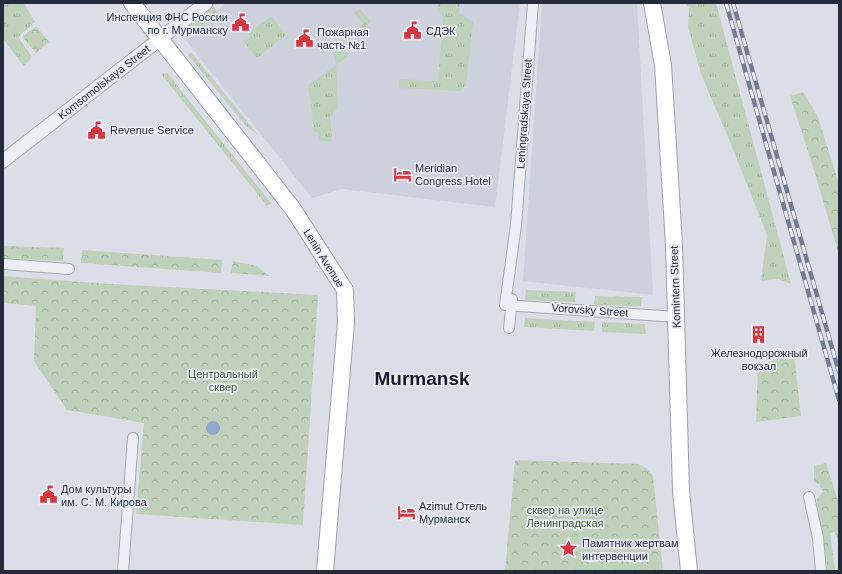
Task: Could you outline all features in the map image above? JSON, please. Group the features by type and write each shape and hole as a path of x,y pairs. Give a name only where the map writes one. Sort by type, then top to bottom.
{"main road":[{"name":"Lenin Avenue","path":"132,3 290,206 345,290 346,322 325,571"},
{"name":"Komintern Street","path":"652,3 663,65 674,245 680,491 688,571"}],"street":[{"name":"Komsomolskaya Street","path":"3,161 206,3"},
{"name":"Leningradskaya Street","path":"509,328 508,305 516,225 533,3"},
{"path":"3,264 69,269"},
{"name":"Vorovsky Street","path":"508,305 676,317"},
{"path":"123,571 133,438"},
{"path":"809,497 818,538 821,571"}],"shaded area":[{"path":"226,3 520,3 495,207 342,189 312,198 183,37"},
{"path":"542,3 637,3 653,295 523,281"}],"green space":[{"path":"3,3 24,3 35,22 18,37 32,57 24,66 3,39"},
{"path":"438,3 460,3 459,13 473,22 466,86 461,91 399,88 399,79 438,81 443,16 437,10"},
{"path":"685,3 716,3 791,284 778,279 761,281 767,235 701,74 688,27 689,8"},
{"path":"213,6 218,12 191,34 186,27"},
{"path":"360,9 371,22 343,44 349,56 336,65 334,48 363,24 354,12"},
{"path":"272,16 286,35 257,58 244,42 250,37 248,33"},
{"path":"36,26 49,42 36,53 22,37"},
{"path":"191,52 258,135 246,126 188,55"},
{"path":"336,65 338,108 330,117 332,142 320,140 318,133 314,131 308,85"},
{"path":"167,73 271,203 267,206 161,74"},
{"path":"803,92 818,117 839,184 839,255 790,96"},
{"path":"3,246 64,248 63,261 3,258"},
{"path":"82,250 222,260 221,273 81,263"},
{"path":"233,261 257,266 269,276 231,273"},
{"name":"Центральный сквер","path":"3,276 110,284 318,295 303,525 136,514 144,423 67,410 34,361 36,306 3,303"},
{"path":"526,290 576,292 575,302 525,300"},
{"path":"595,296 642,297 641,306 594,305"},
{"path":"525,318 595,322 594,331 524,327"},
{"path":"602,322 645,324 646,334 602,332"},
{"path":"794,354 801,416 756,422 758,365"},
{"name":"сквер на улице Ленинградская","path":"515,460 638,464 646,468 653,476 663,571 505,571"},
{"path":"826,463 839,504 839,547 835,532 830,533 835,571 828,571 817,500 823,491 819,484 814,483 814,466"}],"water":[{"path":"210,421 216,421 220,425 220,431 216,435 210,435 206,431 206,425"}],"railway":[{"path":"726,3 839,400"},
{"path":"733,3 839,372"}],"place":[{"name":"Инспекция ФНС России по г. Мурманску","path":"241,23"},
{"name":"СДЭК","path":"413,31"},
{"name":"Пожарная часть №1","path":"304,38"},
{"name":"Revenue Service","path":"97,130"},
{"name":"Meridian Congress Hotel","path":"402,174"},
{"name":"Железнодорожный вокзал","path":"759,335"},
{"name":"Дом культуры им. С. М. Кирова","path":"48,495"},
{"name":"Azimut Отель Мурманск","path":"406,512"},
{"name":"Памятник жертвам интервенции","path":"569,549"}],"district":[{"name":"Murmansk","path":"422,378"}]}
